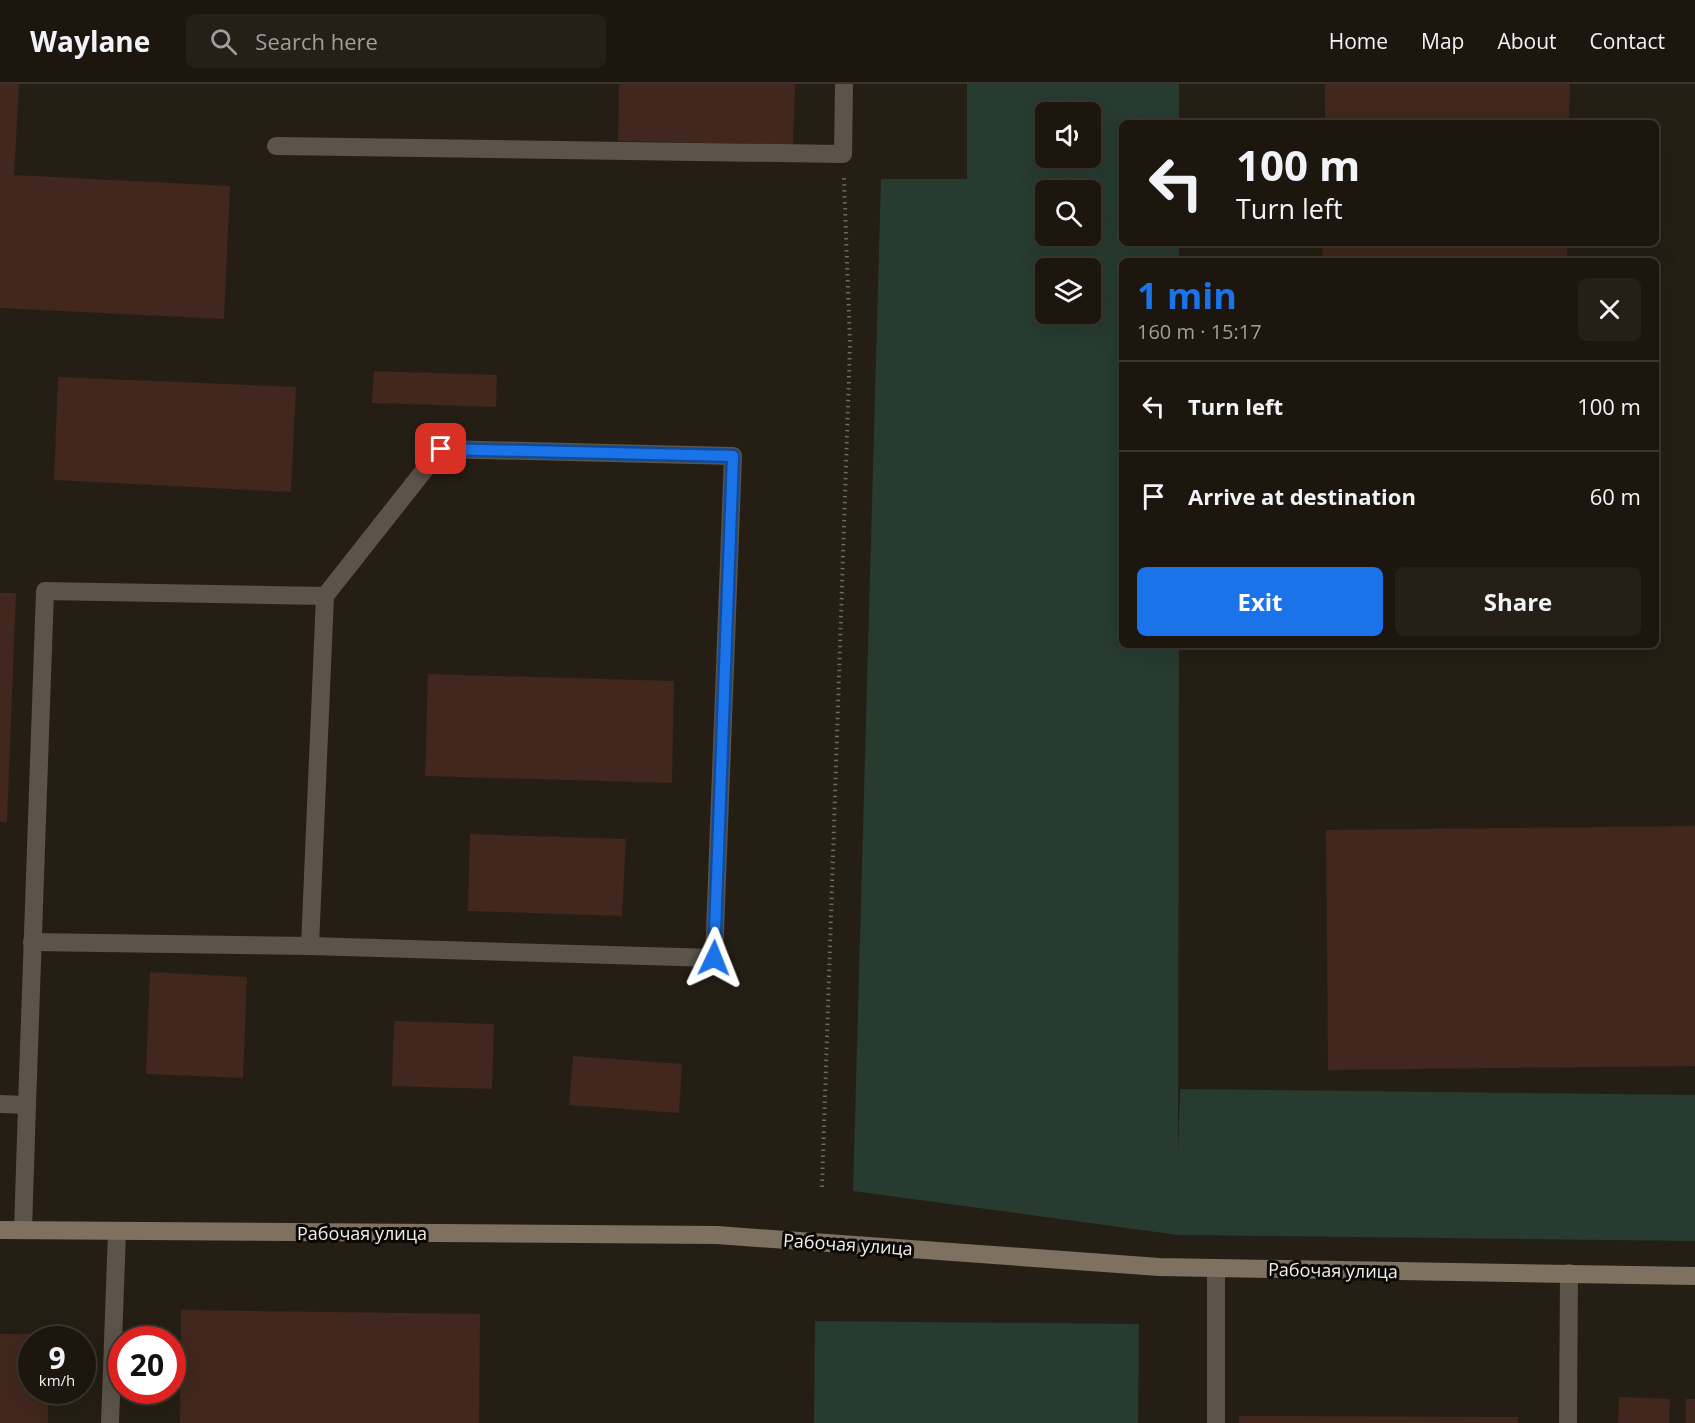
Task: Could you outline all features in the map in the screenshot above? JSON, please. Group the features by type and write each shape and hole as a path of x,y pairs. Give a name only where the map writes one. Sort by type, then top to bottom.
{"main road":[{"name":"Рабочая улица","path":"0,1230 717,1235 1159,1267 1695,1276"}],"lane":[{"path":"276,146 843,154 844,84"},
{"path":"32,942 310,946 714,958 733,456 441,449 325,596 310,946"},
{"path":"22,1230 45,591 325,596"},
{"path":"0,1104 27,1105"},
{"path":"110,1423 117,1232"},
{"path":"1216,1268 1216,1423"},
{"path":"1568,1423 1569,1274"}],"path":[{"path":"822,1187 850,345 843,154"}],"green space":[{"path":"967,84 1179,84 1179,120 1119,120 1119,246 1179,246 1179,258 1119,258 1119,648 1179,648 1178,1154 1180,1089 1695,1095 1695,1241 1178,1235 853,1191 881,179 967,179"},
{"path":"815,1321 1139,1324 1138,1423 814,1423"}],"building":[{"path":"0,84 19,84 14,175 230,186 224,319 0,308"},
{"path":"619,84 795,84 793,145 618,141"},
{"path":"1325,84 1570,84 1569,120 1325,120"},
{"path":"1323,246 1567,246 1567,258 1322,258"},
{"path":"374,371 497,375 496,407 372,403"},
{"path":"58,377 296,387 291,492 54,480"},
{"path":"0,593 16,593 7,822 0,822"},
{"path":"428,674 674,681 672,783 425,776"},
{"path":"1695,826 1695,1066 1328,1070 1326,830"},
{"path":"470,834 626,839 622,916 468,911"},
{"path":"150,972 247,977 243,1078 146,1074"},
{"path":"394,1021 494,1024 492,1089 392,1086"},
{"path":"573,1056 682,1064 679,1113 569,1105"},
{"path":"181,1310 480,1314 479,1423 180,1423 180,1404 186,1404 186,1326 181,1326"},
{"path":"0,1334 18,1334 18,1404 48,1404 48,1423 0,1423"},
{"path":"1619,1397 1670,1399 1669,1423 1618,1423"},
{"path":"1686,1399 1695,1399 1695,1423 1686,1423"},
{"path":"1239,1416 1518,1417 1518,1423 1239,1423"}],"route":[{"path":"441,449 733,456 714,958"}]}
